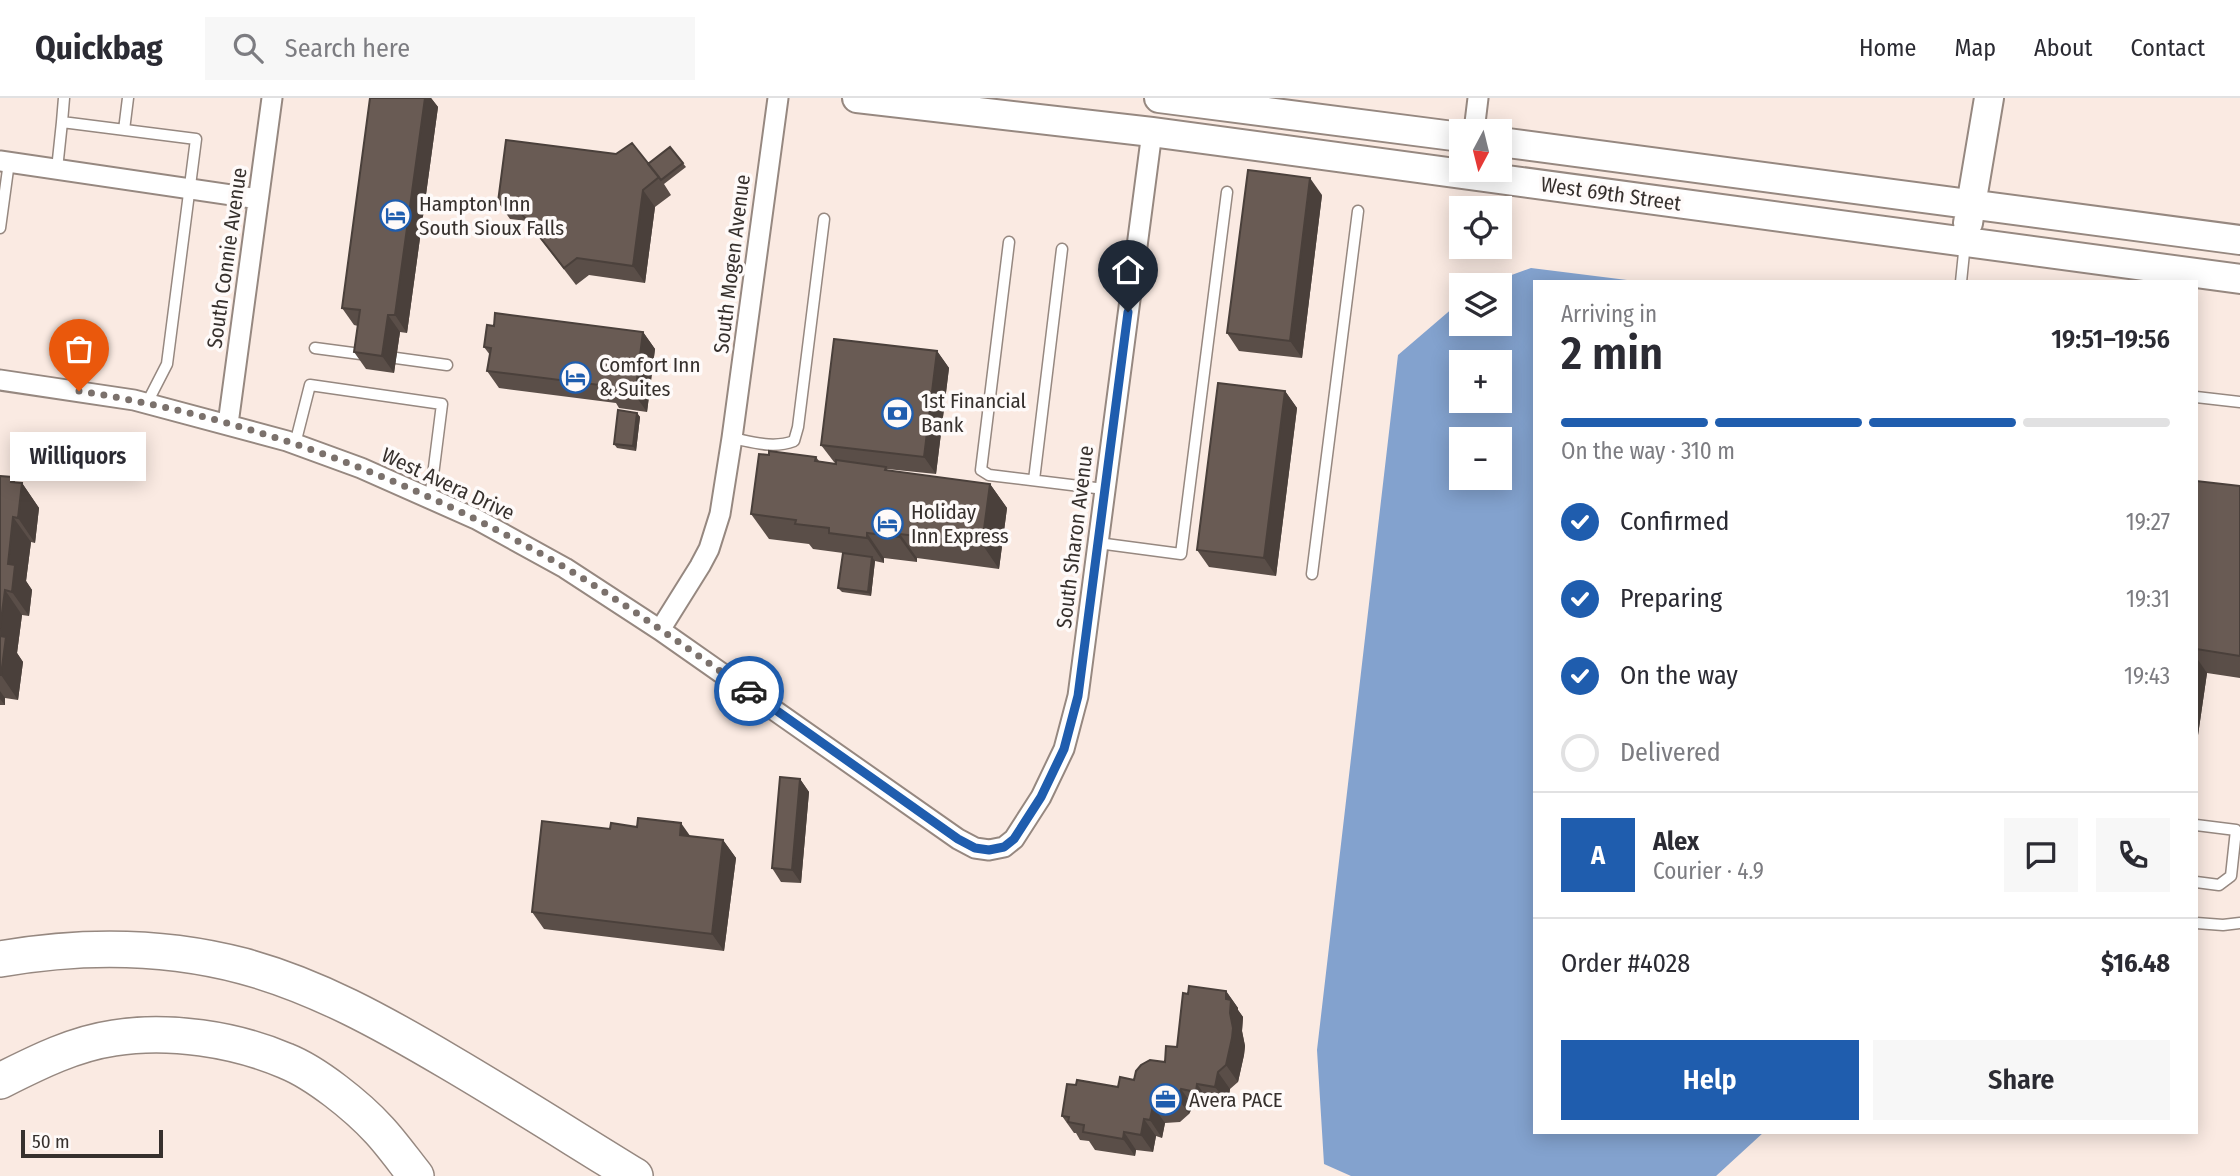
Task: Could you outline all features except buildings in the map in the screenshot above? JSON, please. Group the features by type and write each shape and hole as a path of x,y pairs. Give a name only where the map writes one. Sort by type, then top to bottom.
{"highway":[{"path":"0,959 104,948 145,949 241,966 285,979 326,995 405,1036 635,1176"},
{"path":"0,1081 53,1055 114,1038 172,1035 233,1043 287,1061 330,1087 379,1129 416,1176"}],"street":[{"name":"South Connie Avenue","path":"228,424 272,98"},
{"name":"South Mogen Avenue","path":"660,630 709,549 720,514 778,98"},
{"name":"West 69th Street","path":"857,98 1152,132 2240,279"},
{"path":"1159,98 1449,135"},
{"path":"1475,119 1478,98"},
{"path":"1965,242 1990,98"},
{"name":"South Sharon Avenue","path":"930,818 975,848 989,850 1004,847 1014,839 1041,797 1064,749 1078,696 1152,132"},
{"name":"West 69th Street","path":"1512,144 2240,240"},
{"path":"4,161 258,199"},
{"name":"West Avera Drive","path":"0,380 147,403 228,424 361,468 476,519 565,568 660,630 930,818"}],"lane":[{"path":"57,169 64,98"},
{"path":"124,130 128,98"},
{"path":"62,122 196,139 167,365 147,403"},
{"path":"0,228 4,161"},
{"path":"1098,542 1181,554 1227,192"},
{"path":"1312,574 1358,211"},
{"path":"732,438 769,445 783,445 794,441 824,219"},
{"path":"1009,242 981,470 989,475 1104,489"},
{"path":"1961,280 1965,242"},
{"path":"1034,480 1062,249"},
{"path":"314,348 368,355"},
{"path":"396,358 447,365"},
{"path":"295,444 310,386 442,404 430,499"},
{"path":"2198,397 2240,402"},
{"path":"2198,825 2236,830 2231,876 2219,885 2198,882"},
{"path":"2198,923 2240,923"}],"water":[{"path":"1531,268 1627,280 1533,280 1533,1134 1762,1134 1716,1176 1351,1176 1324,1164 1317,1050 1398,355 1449,311 1449,336 1512,336 1512,275"}],"way so far":[{"path":"79,391 134,400 286,441 361,468 476,519 565,568 749,691"}],"place":[{"name":"Hampton Inn South Sioux Falls","path":"396,216"},
{"name":"Comfort Inn & Suites","path":"576,377"},
{"name":"Williquors","path":"79,391"},
{"name":"1st Financial Bank","path":"898,413"},
{"name":"Holiday Inn Express","path":"888,524"},
{"name":"Avera PACE","path":"1166,1100"}],"route":[{"path":"749,691 958,839 975,848 989,850 1004,847 1014,839 1041,797 1064,749 1078,696 1128,312"}]}
